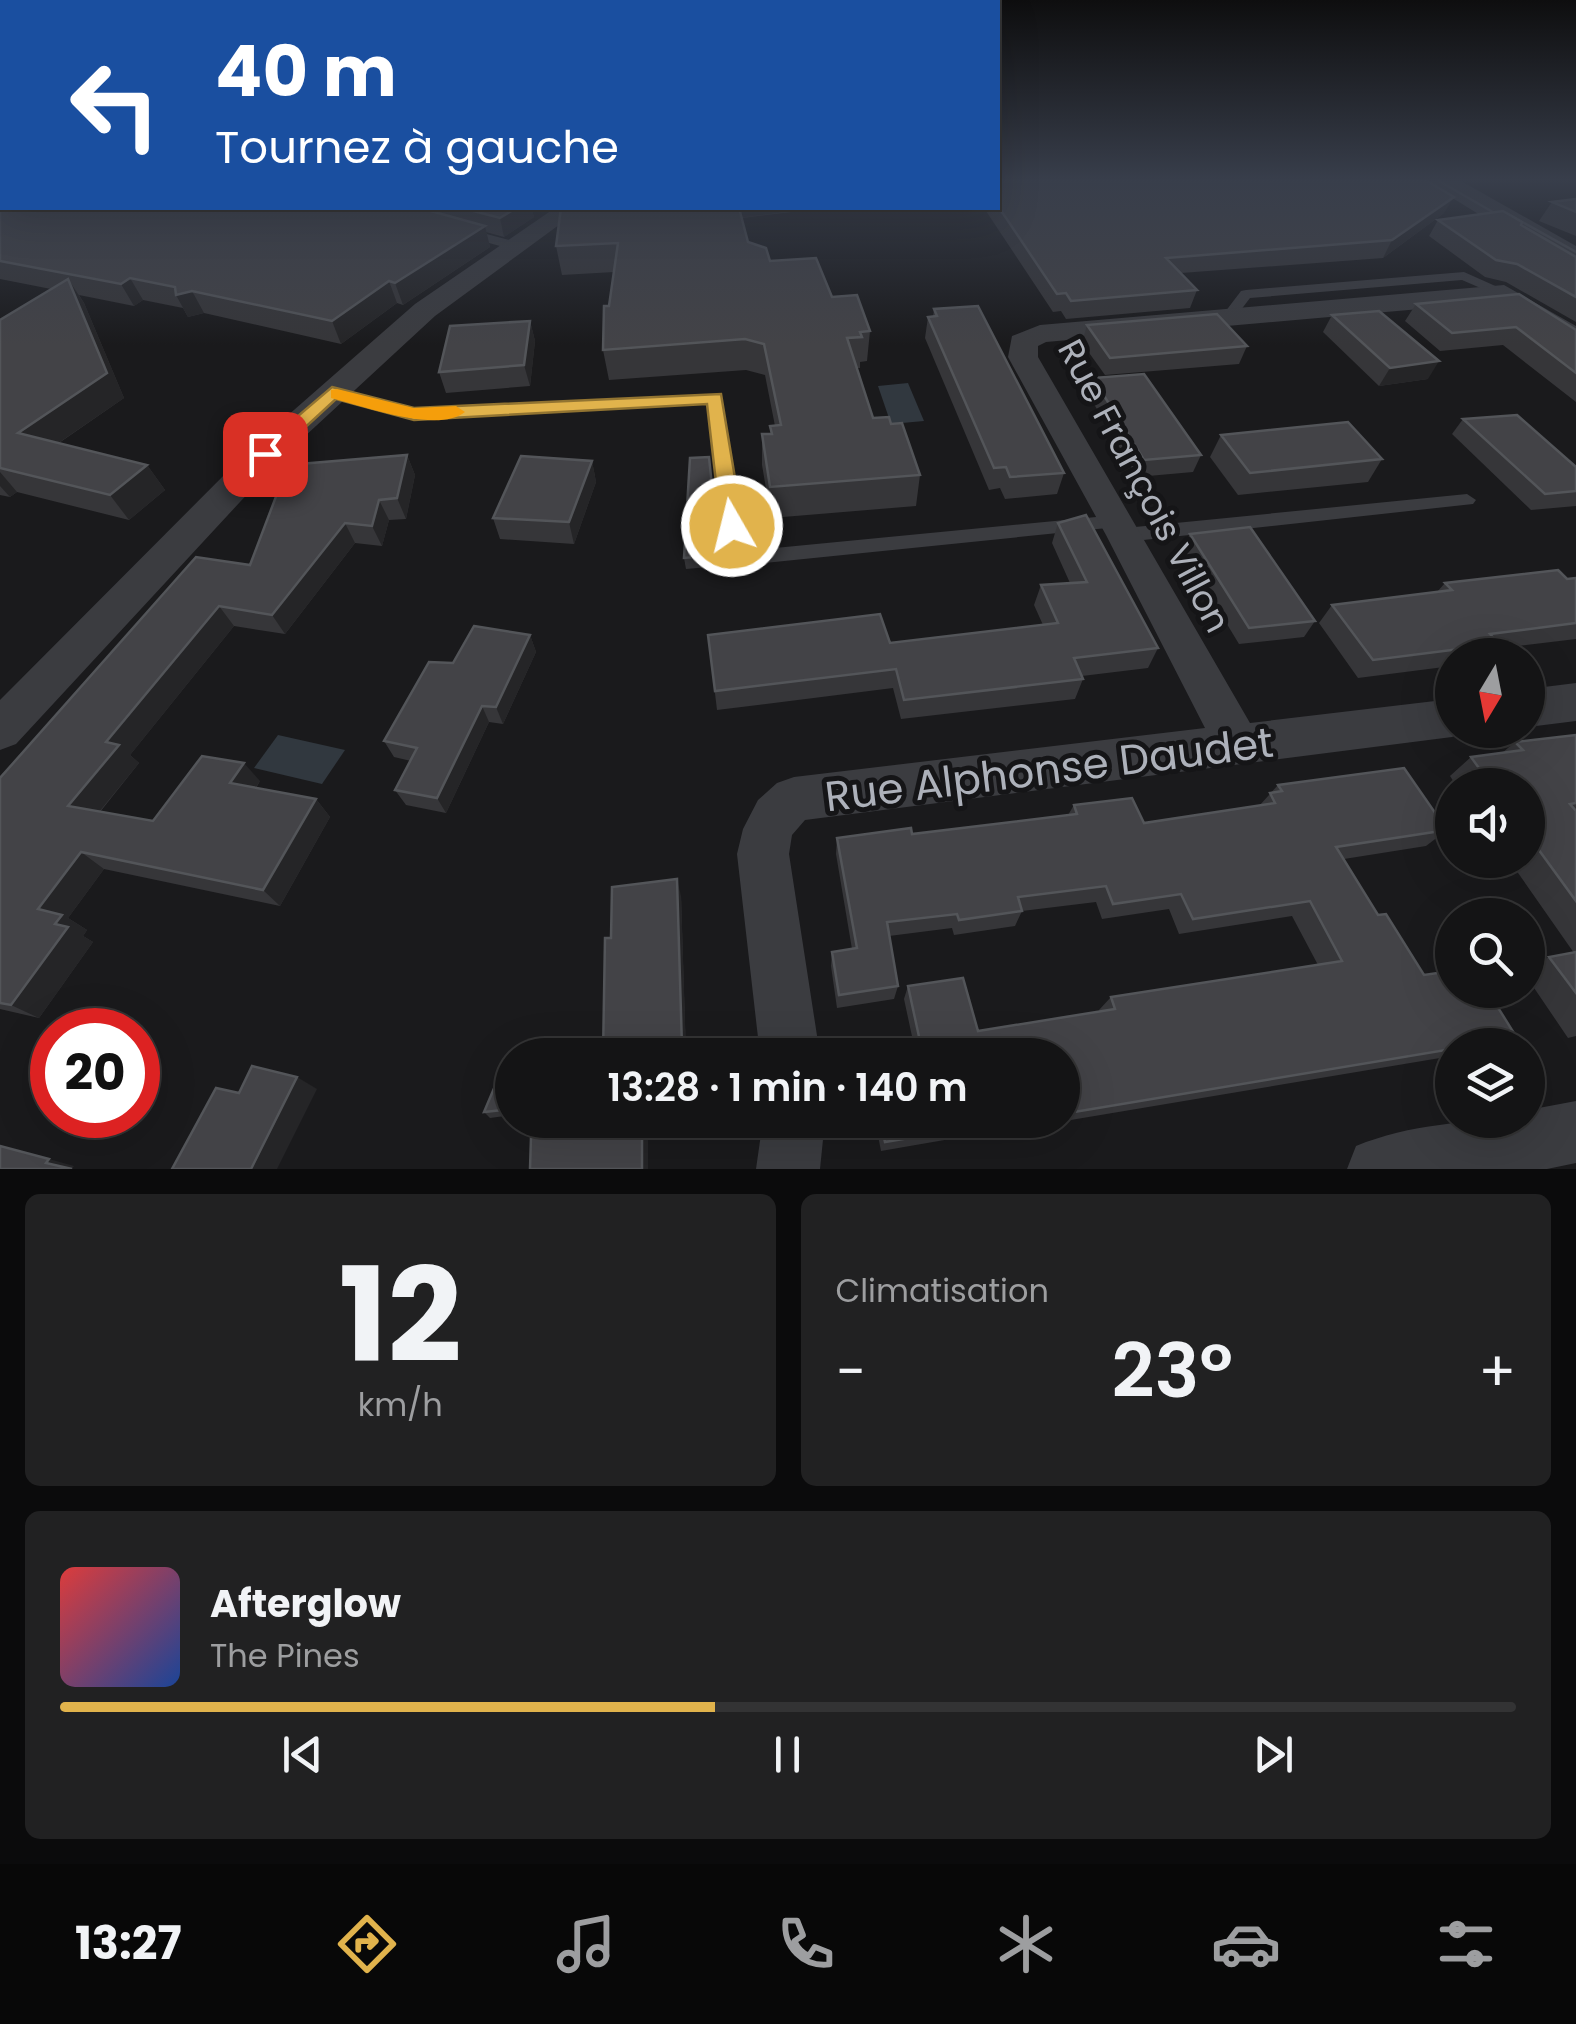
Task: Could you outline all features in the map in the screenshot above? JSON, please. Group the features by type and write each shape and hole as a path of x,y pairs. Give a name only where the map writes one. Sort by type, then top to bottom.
{"street":[{"path":"0,730 265,454 425,310 530,236"},
{"path":"1534,236 1576,260"},
{"path":"1547,236 1576,252"},
{"name":"Rue François Villon","path":"1238,746 1121,528 1023,358 1023,342 1040,334 1504,292 1576,339"},
{"path":"1545,706 1576,702"},
{"name":"Rue Alphonse Daudet","path":"788,1038 763,854 766,829 778,811 794,800 1435,720"},
{"path":"1379,1169 1576,1132"},
{"path":"788,1169 792,1138"}],"lane":[{"path":"479,236 515,246"},
{"path":"332,393 414,414 715,398 736,558 1468,500"}],"shaded area":[{"path":"908,383 924,421 891,424 878,386"},
{"path":"278,735 345,750 322,784 254,768"}],"building":[{"path":"0,236 470,236 395,283 389,281 332,321 192,291 176,295 175,287 130,278 121,284 0,261"},
{"path":"557,236 746,236 748,242 766,248 770,261 816,258 832,297 857,295 870,331 860,332 862,337 847,338 873,418 889,417 891,424 902,423 920,475 770,487 762,434 772,434 770,426 781,425 764,344 745,339 603,350 604,306 609,306 618,243 556,246"},
{"path":"1018,236 1398,236 1392,240 1166,258 1197,290 1071,301 1066,293 1057,294"},
{"path":"1461,236 1539,236 1576,257 1576,297 1517,264 1496,260"},
{"path":"68,279 107,373 18,433 147,465 110,495 0,468 0,320"},
{"path":"1519,294 1576,330 1576,373 1516,327 1452,333 1416,304"},
{"path":"978,306 1064,473 1010,477 1006,467 994,468 928,317 937,316 934,309"},
{"path":"1379,311 1439,361 1390,368 1332,315"},
{"path":"1217,314 1247,346 1110,358 1087,325"},
{"path":"530,321 524,365 439,372 450,326"},
{"path":"1144,374 1201,455 1144,460 1093,378"},
{"path":"1517,415 1576,467 1576,491 1545,494 1463,419"},
{"path":"1348,422 1382,459 1250,473 1221,435"},
{"path":"407,455 397,498 379,500 372,526 345,523 272,615 219,606 106,742 119,745 68,806 153,821 202,756 244,763 230,783 316,799 263,890 81,852 38,909 62,915 55,924 68,927 11,1005 0,1003 0,778 196,557 250,565 288,465"},
{"path":"521,456 592,461 569,522 493,518"},
{"path":"709,457 719,555 684,558 690,458"},
{"path":"1086,515 1158,648 1074,658 1083,679 904,700 896,669 715,691 708,635 880,614 890,643 1058,623 1041,585 1087,582 1058,523"},
{"path":"1250,527 1315,621 1249,628 1190,534"},
{"path":"1558,570 1567,579 1576,578 1576,623 1490,634 1494,638 1435,638 1435,652 1373,660 1332,605 1452,590 1445,583"},
{"path":"474,626 530,635 496,707 482,706 437,798 395,790 417,748 384,741 429,662 453,663"},
{"path":"1576,735 1576,803 1570,804 1576,811 1576,901 1545,858 1545,768 1479,768 1471,757 1545,748 1545,739"},
{"path":"1404,768 1435,813 1435,832 1336,847 1378,915 1386,914 1424,975 1435,973 1435,1008 1498,1008 1511,1028 1435,1028 1435,1052 1080,1111 1080,1038 919,1038 908,986 963,978 978,1031 1115,1009 1111,997 1342,961 1310,901 1193,919 1181,894 1113,904 1106,886 1018,897 1022,911 959,920 957,914 887,922 898,986 839,995 832,952 857,948 837,838 911,828 912,834 1077,814 1074,805 1132,798 1144,823 1275,803 1270,793 1282,791 1278,785"},
{"path":"677,879 682,1038 603,1038 605,938 611,938 612,887"},
{"path":"1576,952 1576,993 1549,957"},
{"path":"252,1066 297,1077 251,1169 172,1169 216,1088 239,1093"},
{"path":"495,1086 495,1111 484,1112"},
{"path":"531,1138 642,1138 642,1169 530,1169"},
{"path":"0,1146 49,1159 46,1163 72,1169 0,1169"}],"tram line":[{"path":"1546,236 1576,252"}],"slow traffic":[{"path":"337,394 414,414 456,412"}],"route":[{"path":"265,454 332,393 414,414 715,398 732,526"}]}
